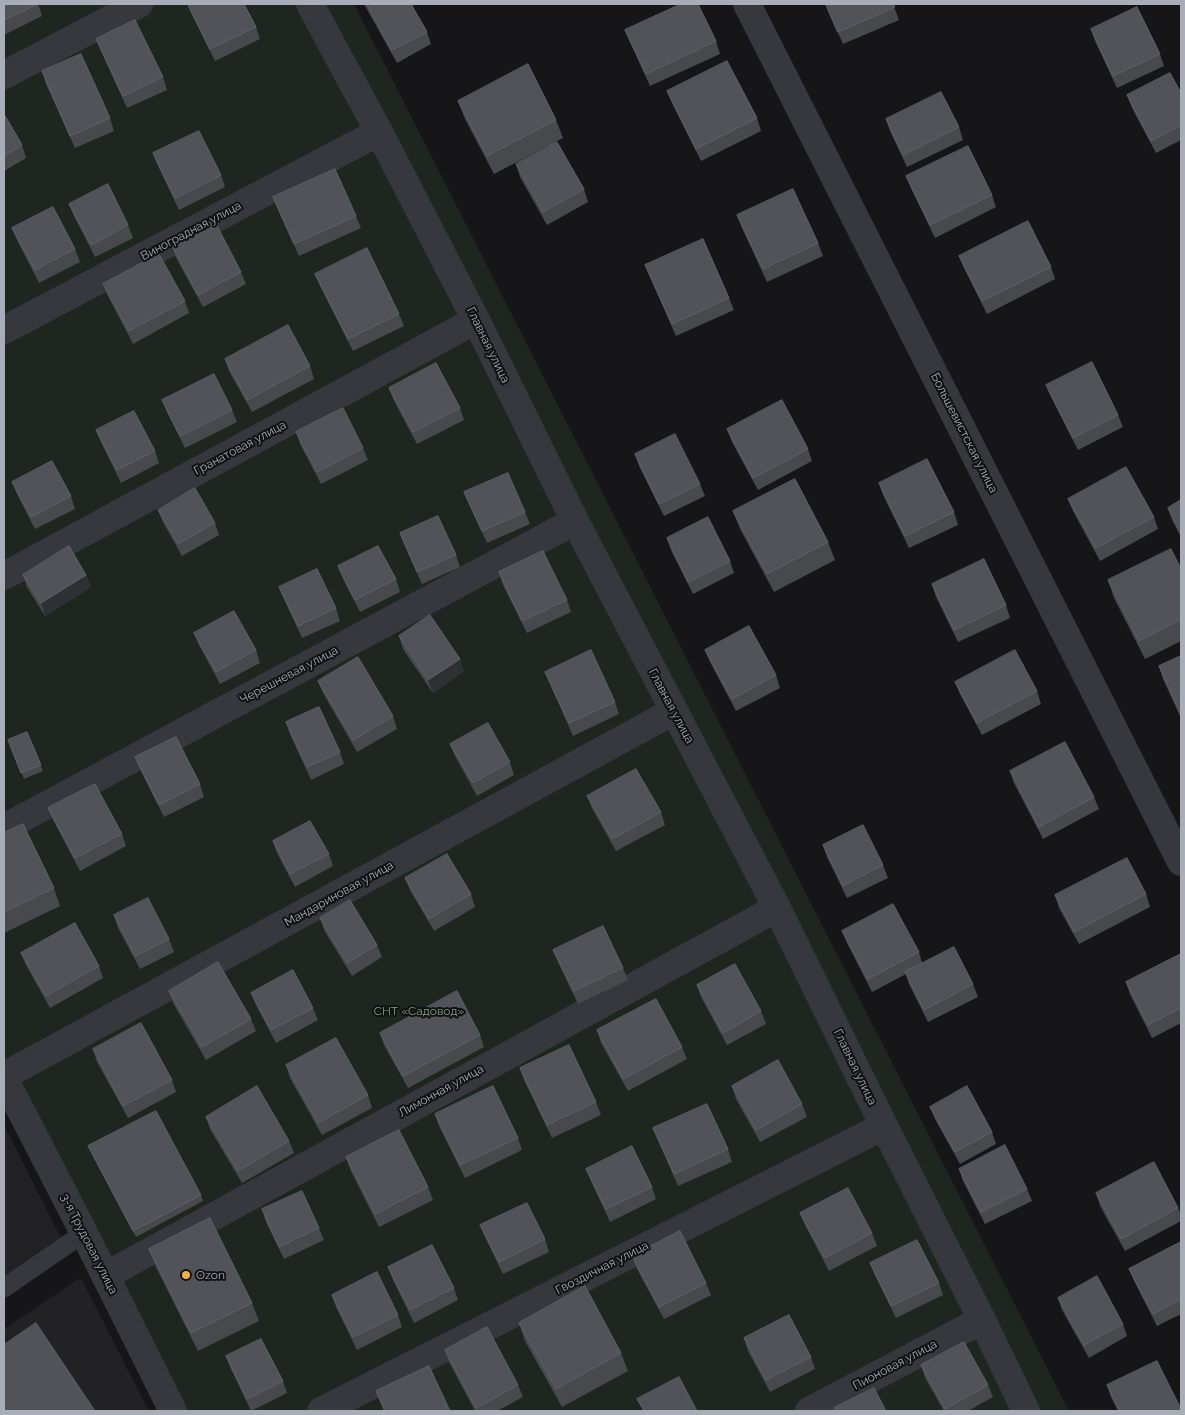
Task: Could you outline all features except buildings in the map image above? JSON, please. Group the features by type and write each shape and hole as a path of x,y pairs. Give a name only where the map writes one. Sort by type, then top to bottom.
{"street":[{"path":"4,75 138,4"},
{"name":"Главная улица","path":"310,4 379,132 476,320 575,522 777,908 1026,1411"},
{"name":"Большевистская улица","path":"747,4 1181,862"},
{"name":"Виноградная улица","path":"4,330 379,132"},
{"name":"Гранатовая улица","path":"4,576 476,320"},
{"name":"Черешневая улица","path":"4,828 575,522"},
{"name":"Мандариновая улица","path":"4,1077 674,711"},
{"name":"Лимонная улица","path":"105,1276 777,908"},
{"name":"3-я Трудовая улица","path":"4,1077 173,1411"},
{"name":"Гвоздичная улица","path":"320,1411 884,1126"},
{"name":"Пионовая улица","path":"809,1411 982,1320"}],"lane":[{"path":"4,1288 84,1233"}],"shaded area":[{"path":"4,1125 61,1238 4,1278"},
{"path":"80,1278 149,1411 4,1411 4,1329"}],"green space":[{"name":"СНТ «Садовод»","path":"4,4 354,4 1069,1411 175,1411 4,1071"}],"place":[{"name":"Ozon","path":"186,1275"}]}
